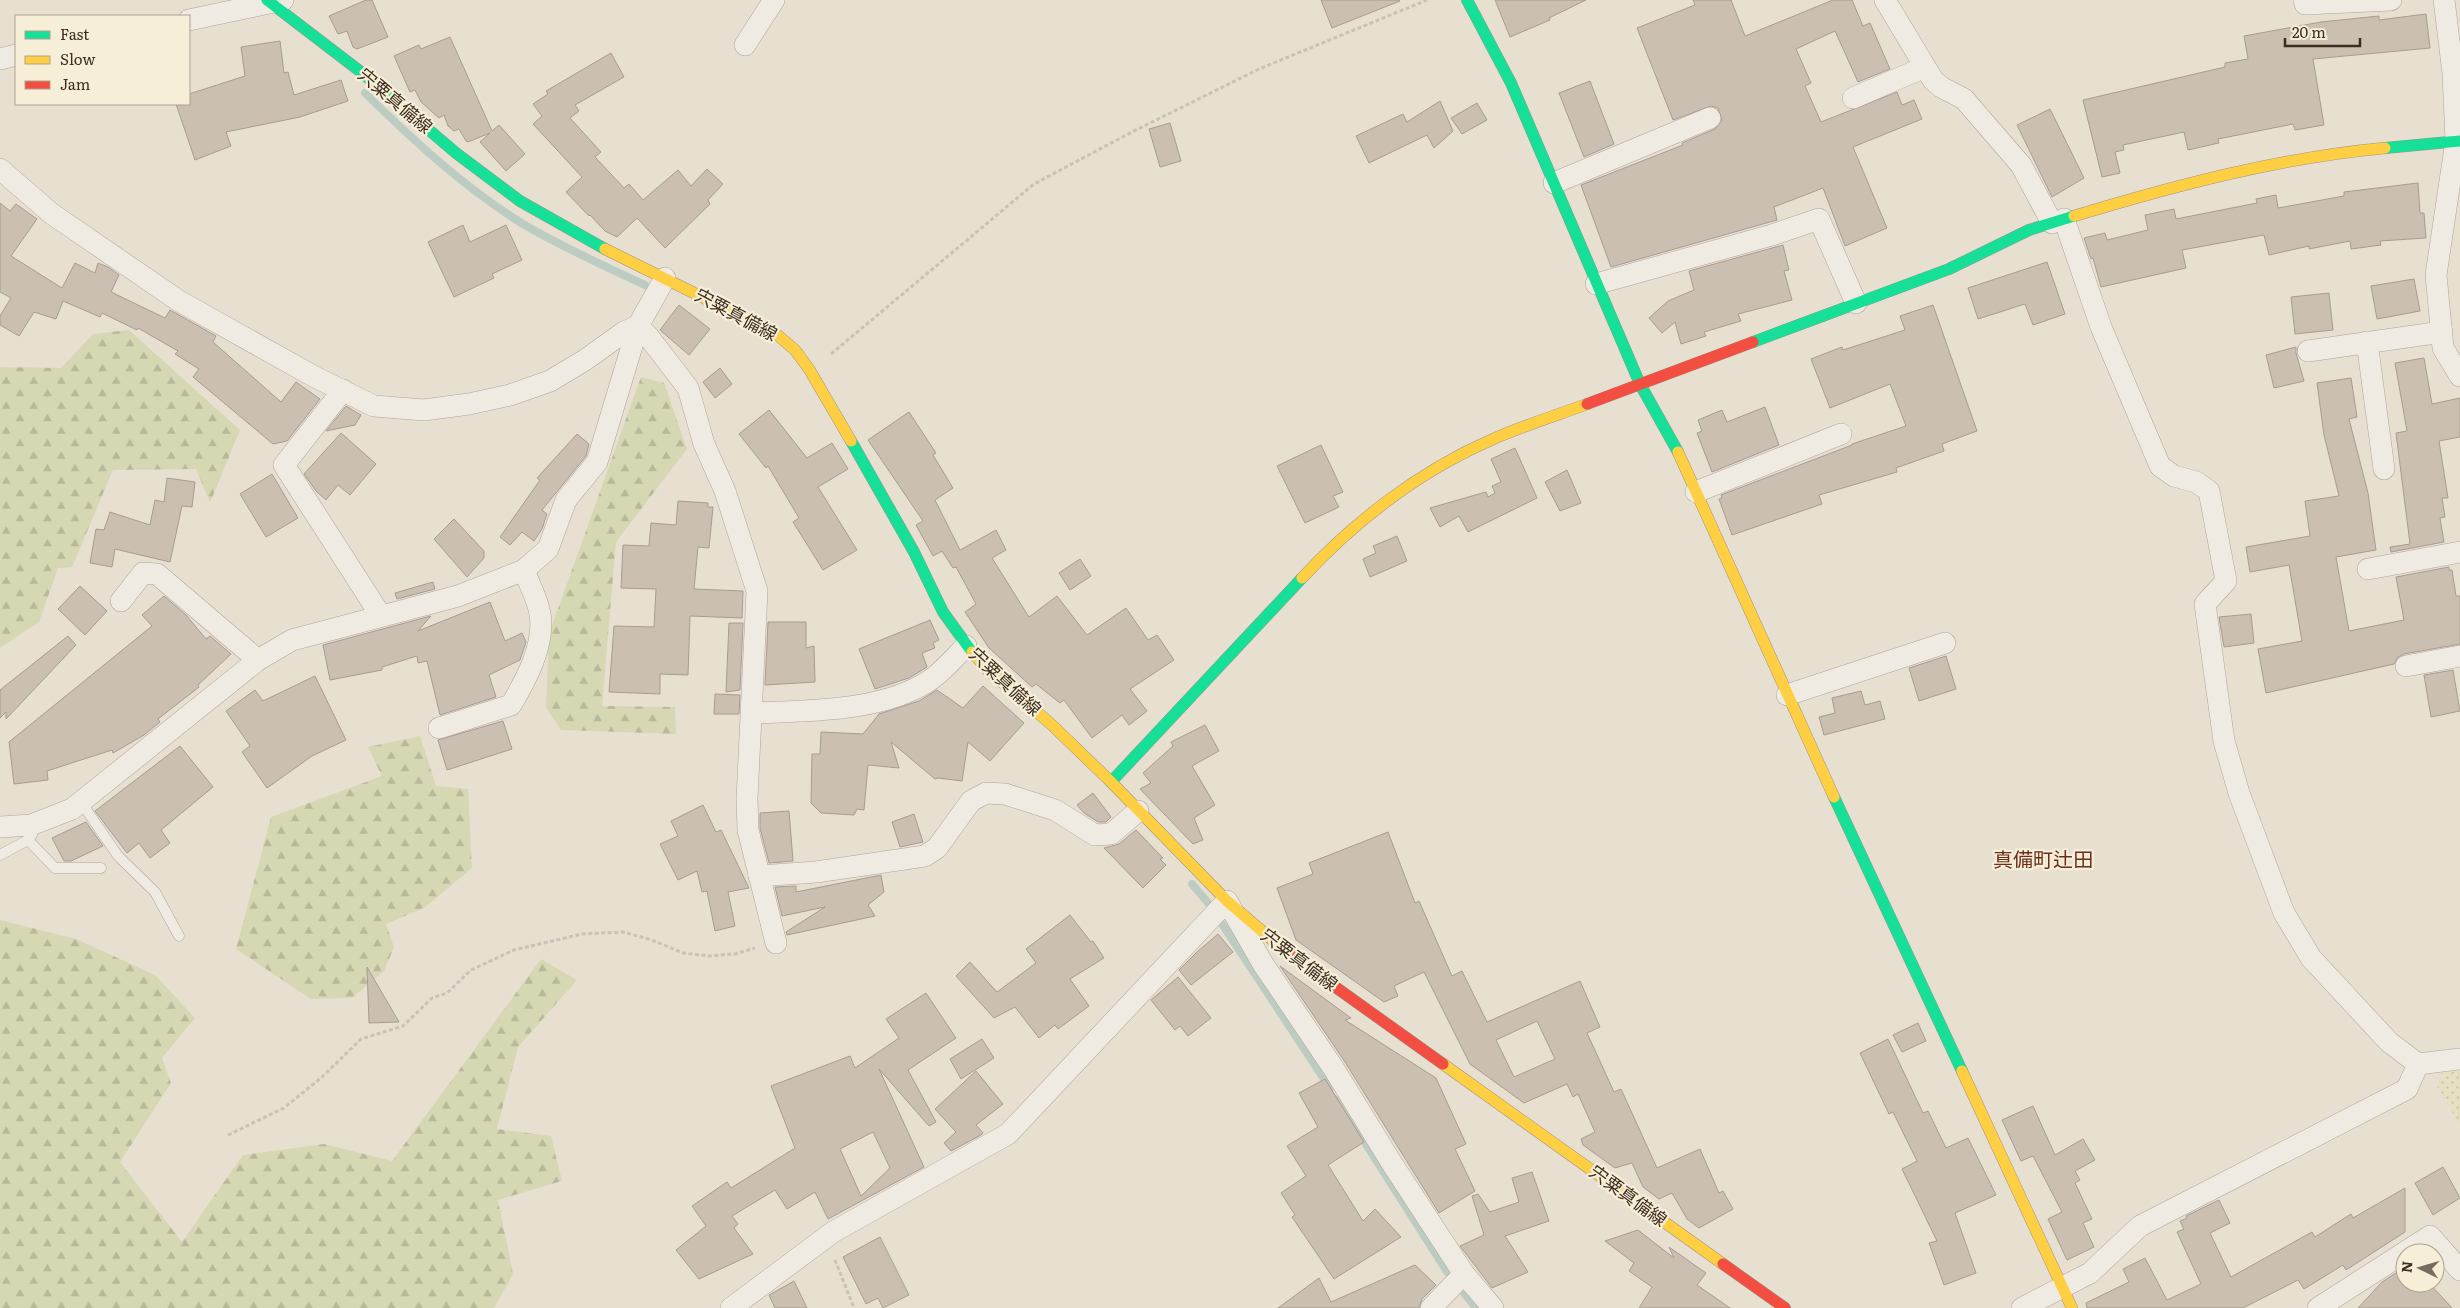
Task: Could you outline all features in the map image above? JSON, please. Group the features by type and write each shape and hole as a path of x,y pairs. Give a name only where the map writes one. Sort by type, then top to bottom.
{"street":[{"path":"745,45 774,0"},
{"path":"1467,0 1511,83 1640,384 1674,441 1787,695 2072,1308"},
{"path":"1885,0 1933,80 1941,87 1964,99 2021,166 2058,221 2160,466 2174,476 2196,482 2209,491 2226,581 2205,604 2224,741 2239,793 2284,913 2311,958 2389,1042 2418,1064 2460,1059"},
{"path":"2304,0 2305,4 2391,0"},
{"path":"2444,0 2453,73 2458,141 2436,275 2443,348 2460,376"},
{"path":"190,20 274,1"},
{"name":"宍粟真備線","path":"274,1 500,188 574,232 775,333 795,350 809,369 914,552 943,612 966,646 988,670 1052,725 1111,782 1133,816 1219,908 1278,946 1785,1308"},
{"path":"0,59 15,55"},
{"path":"1853,98 1925,67"},
{"path":"1554,182 1710,118"},
{"path":"1111,782 1328,550 1378,508 1425,474 1491,440 1949,269 2029,230 2058,221 2147,194 2248,168 2366,150 2458,141"},
{"path":"0,169 52,214 180,301 374,406 424,410 510,395 550,381 585,360 624,332 638,326"},
{"path":"1596,284 1772,236 1819,219 1856,303"},
{"path":"0,828 31,825 72,809 258,660 292,640 458,596 524,570 548,549 566,500 597,462 638,326 665,278"},
{"path":"638,326 659,349 688,388 704,444 725,491 757,591 748,822 776,943"},
{"path":"2308,351 2442,332"},
{"path":"2367,342 2384,469"},
{"path":"342,390 284,465 381,616"},
{"path":"1696,492 1841,434"},
{"path":"2368,569 2460,552"},
{"path":"439,728 511,705 524,683 540,636 540,613 524,570"},
{"path":"121,601 143,573 157,574 258,660"},
{"path":"1787,695 1945,643"},
{"path":"752,713 830,710 900,695 933,678 966,646"},
{"path":"2406,666 2460,656"},
{"path":"760,876 816,872 925,856 937,848 971,801 986,793 1005,794 1055,810 1095,835 1111,834 1133,816"},
{"path":"731,1308 826,1238 1008,1134 1219,908 1263,964 1334,1069 1458,1280 1492,1308"},
{"path":"2022,1308 2090,1273 2140,1226 2407,1089 2418,1064"},
{"path":"2318,1308 2430,1236 2460,1270"},
{"path":"1431,1308 1458,1280"}],"lane":[{"path":"80,802 118,856 154,892 180,936"},
{"path":"0,855 28,840 40,821"},
{"path":"28,840 55,868 101,868"}],"path":[{"path":"809,369 832,353 1034,184 1132,132 1259,69 1427,0"},
{"path":"228,1135 284,1108 322,1077 360,1039 403,1026 432,998 447,993 471,970 514,950 582,934 623,932 652,940 683,953 709,956 735,954 776,943"},
{"path":"826,1238 854,1308"}],"shaded area":[{"path":"2460,1071 2460,1125 2437,1086 2442,1073"}],"green space":[{"path":"129,330 240,430 210,503 196,469 113,470 72,567 58,568 39,622 0,648 0,367 61,368 93,334"},
{"path":"641,377 664,383 687,449 616,542 602,706 675,707 676,734 561,730 546,708 549,634"},
{"path":"420,736 436,786 468,789 472,868 424,908 386,924 394,947 384,971 352,998 311,999 236,949 271,817 382,776 368,747"},
{"path":"0,920 76,939 155,975 195,1018 162,1058 171,1083 120,1162 182,1242 243,1155 324,1144 392,1161 541,959 577,980 518,1047 497,1129 551,1136 562,1181 498,1200 513,1274 494,1308 0,1308"}],"building":[{"path":"366,0 372,0 388,37 357,49 353,47 347,31 338,34 329,16"},
{"path":"1321,0 1399,0 1400,1 1332,28"},
{"path":"1495,0 1586,0 1549,18 1550,20 1510,37"},
{"path":"1693,0 1731,0 1745,36 1833,0 1852,0 1863,26 1870,23 1890,69 1858,82 1835,31 1796,49 1811,83 1805,86 1821,122 1897,92 1902,105 1914,100 1922,119 1853,147 1887,228 1845,246 1823,188 1774,207 1777,220 1611,267 1581,185 1683,145 1682,143 1715,129 1722,120 1718,108 1711,106 1673,120 1637,28 1695,5"},
{"path":"2426,14 2430,48 2313,59 2324,125 2295,130 2293,124 2218,139 2219,143 2188,150 2184,132 2123,145 2124,150 2115,152 2120,173 2102,177 2083,100 2225,67 2225,63 2248,59 2244,36 2321,22 2379,16 2379,20"},
{"path":"450,37 492,131 499,125 525,154 506,171 480,142 490,133 468,142 466,141 459,129 454,131 448,126 444,115 439,118 421,102 415,90 410,92 394,56 419,45 421,49"},
{"path":"280,41 284,73 288,72 294,95 341,80 348,101 300,117 226,132 231,146 195,160 176,105 190,105 190,94 245,76 241,47"},
{"path":"611,53 624,77 575,105 579,111 570,118 601,152 595,157 624,188 629,184 643,200 678,170 691,186 707,169 723,184 708,200 710,204 665,248 637,218 617,237 605,231 589,216 566,192 582,177 533,124 542,116 533,104 548,94 546,91"},
{"path":"1590,81 1614,144 1584,157 1559,93"},
{"path":"1440,101 1453,131 1434,148 1427,135 1369,163 1356,136 1403,114 1407,122"},
{"path":"1477,103 1487,120 1462,134 1451,118"},
{"path":"2050,109 2084,178 2052,197 2017,125"},
{"path":"1170,123 1181,161 1160,167 1149,129"},
{"path":"2418,183 2420,213 2424,213 2426,238 2380,241 2381,245 2351,249 2350,241 2309,249 2309,246 2269,255 2264,235 2182,250 2186,268 2101,287 2093,258 2091,259 2084,238 2105,233 2107,240 2148,230 2145,215 2174,209 2176,219 2257,203 2256,199 2276,195 2278,208 2344,196 2344,192"},
{"path":"0,203 10,211 16,204 37,219 11,256 62,288 75,263 95,273 98,263 108,267 119,275 111,292 165,318 170,310 216,336 213,342 281,402 296,382 320,399 287,441 273,444 193,377 199,369 175,354 178,351 138,328 137,330 102,313 100,317 63,301 56,319 34,312 19,336 0,325 0,316 11,298 0,292"},
{"path":"463,225 470,242 506,225 522,260 492,274 494,278 454,297 428,242"},
{"path":"1783,245 1789,270 1784,271 1792,300 1738,314 1741,321 1704,332 1706,336 1681,344 1675,322 1662,333 1649,318 1668,301 1694,290 1689,271"},
{"path":"2047,262 2065,314 2033,325 2025,304 1978,319 1968,288"},
{"path":"2414,279 2420,311 2377,319 2371,286"},
{"path":"2329,293 2333,330 2295,334 2291,297"},
{"path":"679,305 710,329 689,355 660,330"},
{"path":"1933,305 1977,431 1942,444 1944,451 1896,468 1897,472 1819,495 1822,504 1732,535 1719,499 1722,498 1721,495 1852,444 1906,426 1890,384 1830,408 1811,359 1842,347 1843,350 1905,330 1900,316"},
{"path":"2296,347 2304,381 2274,388 2266,355"},
{"path":"2424,358 2432,404 2460,398 2460,437 2439,441 2448,498 2442,498 2445,517 2440,518 2444,542 2391,552 2390,547 2410,544 2396,433 2407,431 2395,363"},
{"path":"720,368 732,384 715,398 703,382"},
{"path":"2351,378 2357,417 2349,419 2368,493 2376,550 2336,557 2349,631 2404,620 2396,577 2449,567 2449,570 2452,570 2456,596 2460,596 2460,644 2404,654 2398,657 2394,664 2266,693 2258,649 2302,641 2289,565 2250,572 2246,547 2310,536 2305,501 2339,496 2324,435 2317,383"},
{"path":"346,406 361,415 355,425 326,431"},
{"path":"1765,407 1779,445 1712,472 1697,433 1702,431 1698,420 1722,410 1727,422"},
{"path":"769,410 807,458 832,443 848,469 818,487 857,550 823,570 793,522 799,518 768,466 766,468 739,434"},
{"path":"909,412 936,453 933,455 953,488 935,500 960,550 996,530 1006,550 992,558 1029,617 1057,596 1087,635 1126,608 1148,640 1157,635 1174,660 1130,689 1147,711 1129,725 1122,715 1092,738 1064,700 1060,703 1036,684 1032,687 989,648 965,612 976,604 956,567 953,568 942,551 933,556 916,525 923,521 868,440"},
{"path":"341,433 376,464 350,495 338,485 326,500 316,491 304,474"},
{"path":"577,434 589,444 586,456 542,510 547,514 542,529 534,541 522,532 510,545 500,537 540,480 537,478"},
{"path":"1321,445 1343,492 1333,496 1339,507 1305,523 1277,466"},
{"path":"1515,448 1537,498 1468,532 1459,516 1440,527 1430,508 1486,492 1488,497 1495,493 1492,486 1501,482 1491,459"},
{"path":"1567,470 1581,503 1560,511 1545,482"},
{"path":"272,474 298,518 266,537 240,494"},
{"path":"167,478 195,482 192,507 182,506 170,562 115,549 112,567 90,563 96,529 104,530 110,512 150,525 155,500 164,502"},
{"path":"678,501 708,503 708,507 713,507 709,548 698,547 694,589 743,591 742,618 690,616 688,675 660,674 660,694 609,692 614,626 654,627 656,589 621,588 623,545 649,546 651,523 676,525"},
{"path":"454,519 484,551 484,558 467,577 434,539"},
{"path":"1397,536 1407,561 1370,577 1363,559 1376,553 1373,546"},
{"path":"1080,559 1091,576 1070,590 1059,573"},
{"path":"433,582 435,589 397,599 395,593"},
{"path":"80,586 107,611 85,635 58,609"},
{"path":"164,596 186,615 206,639 210,636 231,654 198,685 199,687 158,719 160,722 144,735 113,753 112,750 47,771 48,780 14,784 9,742 152,626 142,615"},
{"path":"490,602 505,641 522,633 526,642 520,660 489,675 496,697 440,715 427,661 418,663 417,656 382,667 382,670 330,680 323,645 431,616 418,631"},
{"path":"2251,614 2254,643 2224,647 2219,617"},
{"path":"930,620 939,640 933,643 935,648 922,653 927,667 909,678 875,689 859,649"},
{"path":"768,622 806,622 806,648 814,646 815,682 765,685"},
{"path":"729,623 743,623 740,690 726,692"},
{"path":"68,636 76,645 6,719 6,712 0,718 0,690"},
{"path":"1946,656 1956,689 1919,701 1909,668"},
{"path":"2453,670 2460,711 2431,717 2424,675"},
{"path":"315,676 346,740 312,756 267,788 242,752 250,746 226,711 255,690 263,701"},
{"path":"983,686 1024,723 990,761 968,742 962,781 935,779 891,742 899,768 868,765 864,810 857,809 854,815 821,813 811,803 812,754 820,754 821,732 863,734 879,714 919,701 937,690 963,708"},
{"path":"1861,691 1865,705 1880,701 1885,719 1824,735 1819,717 1835,713 1832,698"},
{"path":"715,694 740,695 739,714 714,714"},
{"path":"503,721 512,749 447,770 438,740"},
{"path":"1205,725 1219,751 1192,766 1215,805 1194,818 1203,840 1193,844 1140,789 1151,783 1143,773 1173,746 1171,742"},
{"path":"180,746 213,787 161,830 170,843 150,858 139,843 127,853 95,811"},
{"path":"1093,793 1111,817 1106,822 1098,822 1084,813 1077,805"},
{"path":"703,805 716,832 721,830 749,888 728,892 735,926 715,931 707,891 702,892 697,871 678,880 660,844 678,836 671,821"},
{"path":"789,811 793,861 769,863 760,828 760,813"},
{"path":"914,814 923,842 900,847 892,822"},
{"path":"86,822 103,846 71,861 64,861 52,838"},
{"path":"1136,830 1163,858 1160,859 1166,865 1143,888 1104,848 1119,844"},
{"path":"1388,832 1415,903 1419,901 1452,976 1462,971 1487,1022 1580,981 1600,1027 1587,1033 1614,1092 1621,1089 1657,1168 1700,1149 1719,1193 1723,1191 1733,1209 1699,1228 1687,1219 1672,1193 1659,1199 1643,1187 1632,1163 1615,1168 1583,1145 1581,1139 1595,1132 1578,1094 1573,1097 1567,1084 1524,1103 1470,1064 1424,972 1394,986 1398,996 1384,1002 1296,940 1277,888 1313,874 1309,863","holes":["1537,1021 1555,1059 1514,1077 1496,1040"]},
{"path":"881,875 884,892 868,905 875,916 787,935 786,932 825,907 782,916 775,887 796,886 796,892"},
{"path":"1070,915 1091,942 1093,941 1104,958 1070,979 1089,1006 1058,1029 1055,1025 1039,1038 1015,1007 994,1018 956,976 970,962 997,992 1036,963 1026,949"},
{"path":"1218,934 1233,952 1191,985 1179,970"},
{"path":"1280,966 1351,1018 1345,1020 1436,1078 1466,1144 1455,1149 1475,1191 1439,1213 1345,1062"},
{"path":"367,967 399,1022 369,1023"},
{"path":"1178,977 1211,1018 1188,1036 1180,1026 1175,1030 1151,1000"},
{"path":"926,993 956,1038 908,1070 936,1122 929,1126 879,1069 924,1167 828,1219 815,1192 787,1209 775,1190 732,1216 738,1224 734,1228 753,1254 699,1279 676,1250 706,1226 692,1206 727,1182 731,1188 795,1148 771,1086 850,1056 855,1068 899,1038 886,1019","holes":["873,1132 890,1168 861,1196 840,1149"]},
{"path":"1918,1023 1926,1041 1902,1052 1893,1035"},
{"path":"982,1039 994,1058 961,1079 950,1059"},
{"path":"1888,1039 1923,1113 1928,1111 1946,1148 1968,1138 1996,1195 1955,1213 1976,1273 1944,1285 1929,1243 1937,1241 1902,1169 1917,1161 1893,1112 1889,1114 1860,1053"},
{"path":"976,1071 1003,1104 976,1125 983,1133 981,1135 951,1151 944,1143 956,1132 935,1109"},
{"path":"1325,1079 1364,1142 1328,1165 1363,1221 1375,1209 1401,1237 1334,1279 1292,1217 1295,1215 1281,1193 1306,1176 1287,1146 1318,1127 1299,1093"},
{"path":"2033,1106 2055,1155 2083,1139 2095,1160 2075,1171 2080,1180 2075,1183 2092,1219 2083,1223 2094,1247 2067,1260 2048,1219 2062,1212 2033,1156 2021,1161 2002,1120"},
{"path":"2443,1167 2460,1198 2433,1215 2415,1183"},
{"path":"1532,1172 1549,1221 1505,1236 1528,1272 1492,1288 1460,1246 1484,1235 1472,1196 1478,1194 1490,1212 1519,1202 1512,1178"},
{"path":"2405,1188 2405,1232 2346,1270 2343,1265 2304,1289 2298,1280 2243,1308 2087,1308 2086,1303 2129,1282 2123,1269 2145,1258 2167,1300 2201,1284 2177,1232 2184,1229 2180,1221 2187,1218 2186,1216 2219,1200 2230,1223 2210,1233 2231,1277 2312,1232 2315,1237 2351,1214 2353,1218"},
{"path":"1638,1230 1674,1258 1669,1247 1706,1273 1697,1285 1730,1308 1639,1308 1652,1287 1629,1271 1634,1263 1605,1241"},
{"path":"880,1237 909,1295 883,1308 878,1298 866,1304 843,1257"},
{"path":"1415,1265 1436,1285 1422,1299 1419,1308 1278,1308 1319,1278 1331,1302"},
{"path":"2395,1274 2395,1293 2438,1293 2452,1308 2358,1308 2382,1282"},
{"path":"794,1281 807,1308 775,1308 769,1295"}],"waterway":[{"path":"365,93 441,163 502,210 553,241 645,285"},
{"path":"1192,884 1209,904 1330,1088"},
{"path":"1338,1100 1446,1270 1476,1308"}],"traffic: fast":[{"path":"267,0 361,72 456,153 520,201 605,249"},
{"path":"1467,0 1511,83 1640,384 1678,452"},
{"path":"2385,148 2460,141"},
{"path":"1753,342 1949,269 2029,230 2074,216"},
{"path":"851,441 914,552 943,612 972,652"},
{"path":"1111,782 1302,578"},
{"path":"1834,797 1962,1071"}],"traffic: slow":[{"path":"2074,216 2189,183 2228,174 2306,158 2385,148"},
{"path":"605,249 775,333 795,350 809,369 851,441"},
{"path":"1302,578 1366,517 1414,482 1465,452 1503,435 1587,404"},
{"path":"1678,452 1834,797"},
{"path":"972,652 988,670 1052,725 1111,782 1227,901 1285,951"},
{"path":"1443,1064 1723,1264"},
{"path":"1962,1071 2072,1308"}],"traffic: jam":[{"path":"1587,404 1753,342"},
{"path":"1285,951 1443,1064"},
{"path":"1723,1264 1785,1308"}],"district":[{"name":"真備町辻田","path":"2043,860"}]}
